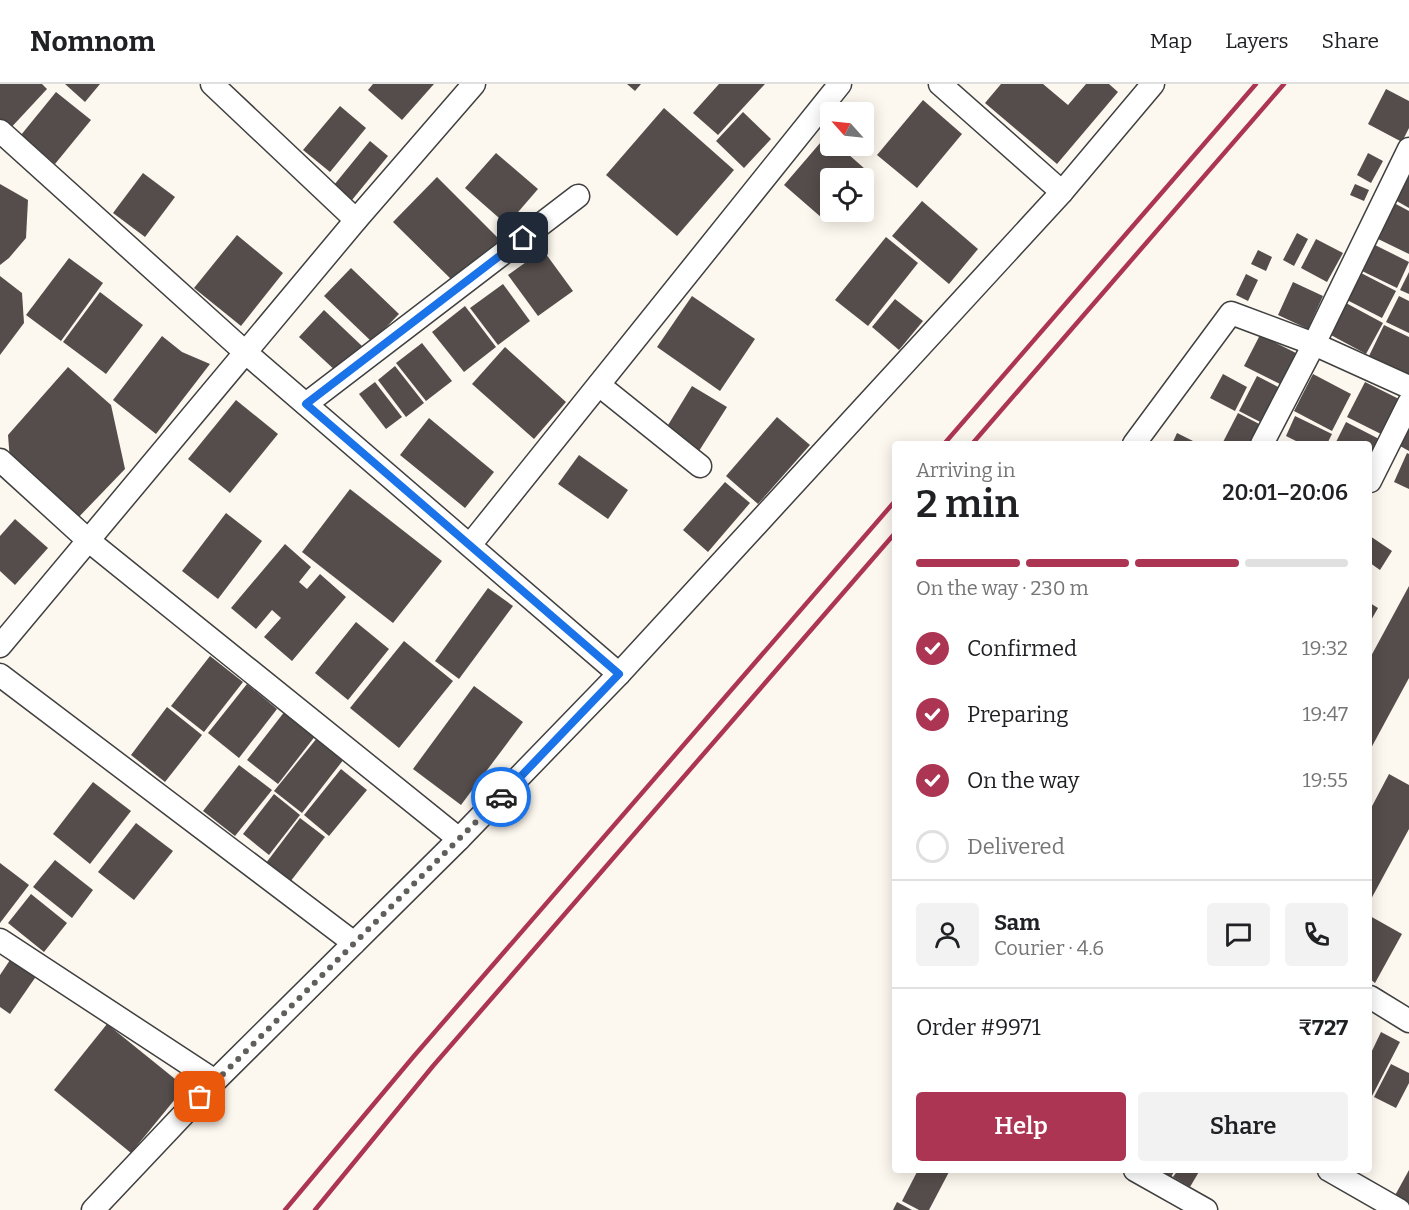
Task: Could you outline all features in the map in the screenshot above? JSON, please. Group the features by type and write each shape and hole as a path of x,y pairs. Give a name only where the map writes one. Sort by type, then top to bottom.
{"street":[{"path":"212,84 356,220"},
{"path":"0,646 356,220 474,84"},
{"path":"470,545 840,84"},
{"path":"940,84 1062,192"},
{"path":"93,1210 215,1081 459,840 619,674 1062,192 1153,84"},
{"path":"0,131 245,352 619,674"},
{"path":"1264,441 1408,152"},
{"path":"306,404 578,196"},
{"path":"1136,441 1231,313 1314,344 1409,387"},
{"path":"599,385 700,466"},
{"path":"1372,477 1409,404"},
{"path":"0,460 89,541 459,840"},
{"path":"0,675 354,943"},
{"path":"0,940 215,1081"},
{"path":"1372,998 1409,1021"},
{"path":"1139,1173 1206,1210"},
{"path":"1334,1173 1399,1210"}],"building":[{"path":"0,84 42,84 47,89 7,132 0,126"},
{"path":"65,84 100,84 85,102"},
{"path":"373,84 434,84 402,120 368,90"},
{"path":"627,84 641,84 635,91"},
{"path":"719,84 765,84 718,135 693,113"},
{"path":"1001,84 1043,84 1068,105 1086,84 1109,84 1118,92 1057,164 985,103"},
{"path":"1386,89 1409,101 1409,128 1402,142 1368,124"},
{"path":"56,92 91,120 55,164 21,135"},
{"path":"923,100 962,134 917,188 877,155"},
{"path":"340,106 366,128 330,172 303,150"},
{"path":"664,108 734,170 677,236 606,175"},
{"path":"743,112 771,139 744,168 716,141"},
{"path":"370,141 388,156 352,200 334,185"},
{"path":"820,143 820,156 850,156 864,168 820,168 820,216 784,185"},
{"path":"496,153 538,189 507,225 465,188"},
{"path":"1368,153 1383,161 1371,183 1357,175"},
{"path":"1409,172 1409,208 1395,200"},
{"path":"143,173 175,197 145,237 113,213"},
{"path":"437,177 500,240 456,284 393,222"},
{"path":"0,184 28,200 26,238 0,265"},
{"path":"1355,184 1369,190 1364,201 1350,195"},
{"path":"922,201 978,249 949,284 892,236"},
{"path":"1394,203 1409,211 1409,254 1376,238"},
{"path":"1297,233 1308,239 1294,266 1283,260"},
{"path":"237,235 283,273 241,326 194,288"},
{"path":"886,237 918,263 868,326 835,300"},
{"path":"1316,239 1343,253 1327,282 1301,268"},
{"path":"1375,245 1409,262 1397,288 1362,271"},
{"path":"543,250 573,291 538,316 508,275"},
{"path":"1258,250 1272,257 1266,271 1251,264"},
{"path":"69,258 103,283 61,341 26,315"},
{"path":"351,268 399,314 372,342 324,296"},
{"path":"1409,272 1409,294 1400,290"},
{"path":"1361,273 1396,291 1382,318 1347,300"},
{"path":"1246,274 1258,280 1248,301 1236,295"},
{"path":"0,276 22,293 24,323 0,355"},
{"path":"1293,282 1323,296 1308,329 1278,315"},
{"path":"503,284 530,321 498,345 470,308"},
{"path":"100,292 143,325 106,374 63,342"},
{"path":"692,296 755,339 720,391 657,347"},
{"path":"1399,296 1409,301 1409,333 1386,322"},
{"path":"895,299 923,321 899,350 872,327"},
{"path":"1346,303 1383,323 1366,354 1329,334"},
{"path":"465,306 496,347 464,372 432,332"},
{"path":"324,310 362,346 337,372 299,337"},
{"path":"1384,325 1409,337 1409,376 1369,356"},
{"path":"1260,335 1298,354 1282,385 1244,366"},
{"path":"162,336 182,352 210,364 156,434 113,400"},
{"path":"422,343 452,381 426,401 396,363"},
{"path":"505,347 566,402 534,439 472,384"},
{"path":"395,366 424,403 406,417 378,380"},
{"path":"68,367 111,405 125,469 74,522 10,461 8,435"},
{"path":"1223,374 1247,387 1235,411 1210,398"},
{"path":"1313,374 1351,394 1332,431 1294,411"},
{"path":"1257,376 1284,390 1266,425 1239,411"},
{"path":"375,382 402,417 386,429 359,394"},
{"path":"1365,382 1401,400 1383,435 1347,417"},
{"path":"692,386 727,407 699,451 665,430"},
{"path":"236,400 278,434 230,493 188,459"},
{"path":"1238,413 1265,427 1258,441 1224,441"},
{"path":"1295,416 1332,434 1328,441 1296,441 1286,436"},
{"path":"777,417 810,445 758,504 726,476"},
{"path":"429,418 494,472 465,508 400,455"},
{"path":"1346,422 1383,441 1372,463 1372,441 1336,441"},
{"path":"1409,428 1409,451 1400,446"},
{"path":"1177,433 1193,441 1173,441"},
{"path":"1407,453 1409,454 1409,489 1394,482"},
{"path":"579,455 628,490 608,519 558,484"},
{"path":"725,482 750,503 708,552 683,530"},
{"path":"350,489 442,561 393,623 302,552"},
{"path":"226,513 262,541 218,599 182,571"},
{"path":"15,519 48,548 15,585 0,571 0,536"},
{"path":"1372,537 1392,551 1380,570 1372,564"},
{"path":"285,544 311,567 299,582 307,589 320,574 346,597 292,661 264,637 281,618 272,610 256,629 231,608"},
{"path":"1409,586 1409,678 1372,746 1372,654"},
{"path":"488,588 513,606 459,679 435,661"},
{"path":"1372,604 1378,608 1372,618"},
{"path":"356,622 389,649 348,700 315,673"},
{"path":"404,641 453,681 399,748 350,708"},
{"path":"210,656 243,682 204,732 171,706"},
{"path":"247,684 277,709 239,758 208,733"},
{"path":"474,686 523,722 461,805 413,769"},
{"path":"167,707 202,735 165,782 131,755"},
{"path":"285,711 316,735 278,784 247,760"},
{"path":"317,738 344,759 302,813 274,791"},
{"path":"239,765 272,790 235,836 203,811"},
{"path":"341,769 367,790 329,836 304,815"},
{"path":"1389,774 1409,785 1409,829 1372,897 1372,806"},
{"path":"93,782 131,811 90,864 53,834"},
{"path":"274,794 300,815 269,855 243,834"},
{"path":"300,818 325,837 290,882 266,863"},
{"path":"136,823 173,851 134,900 98,872"},
{"path":"55,860 93,890 72,918 33,887"},
{"path":"0,863 29,885 0,923"},
{"path":"31,894 67,923 44,952 8,923"},
{"path":"1372,917 1402,934 1375,983 1372,981"},
{"path":"12,957 37,975 10,1014 0,1007 0,975"},
{"path":"107,1024 185,1087 131,1153 54,1090"},
{"path":"1381,1032 1400,1042 1372,1096 1372,1051"},
{"path":"1391,1064 1409,1073 1409,1083 1396,1108 1374,1097"},
{"path":"1409,1170 1409,1207 1393,1199"},
{"path":"916,1173 948,1173 929,1210 919,1210 902,1201"},
{"path":"1176,1173 1198,1173 1190,1187 1173,1177"},
{"path":"897,1202 912,1210 893,1210"}],"railway":[{"path":"947,441 1256,84"},
{"path":"975,441 1284,84"},
{"path":"285,1210 414,1056 892,505"},
{"path":"315,1210 433,1066 892,537"}],"way so far":[{"path":"200,1097 501,797"}],"route":[{"path":"501,797 619,674 306,404 523,238"}]}
